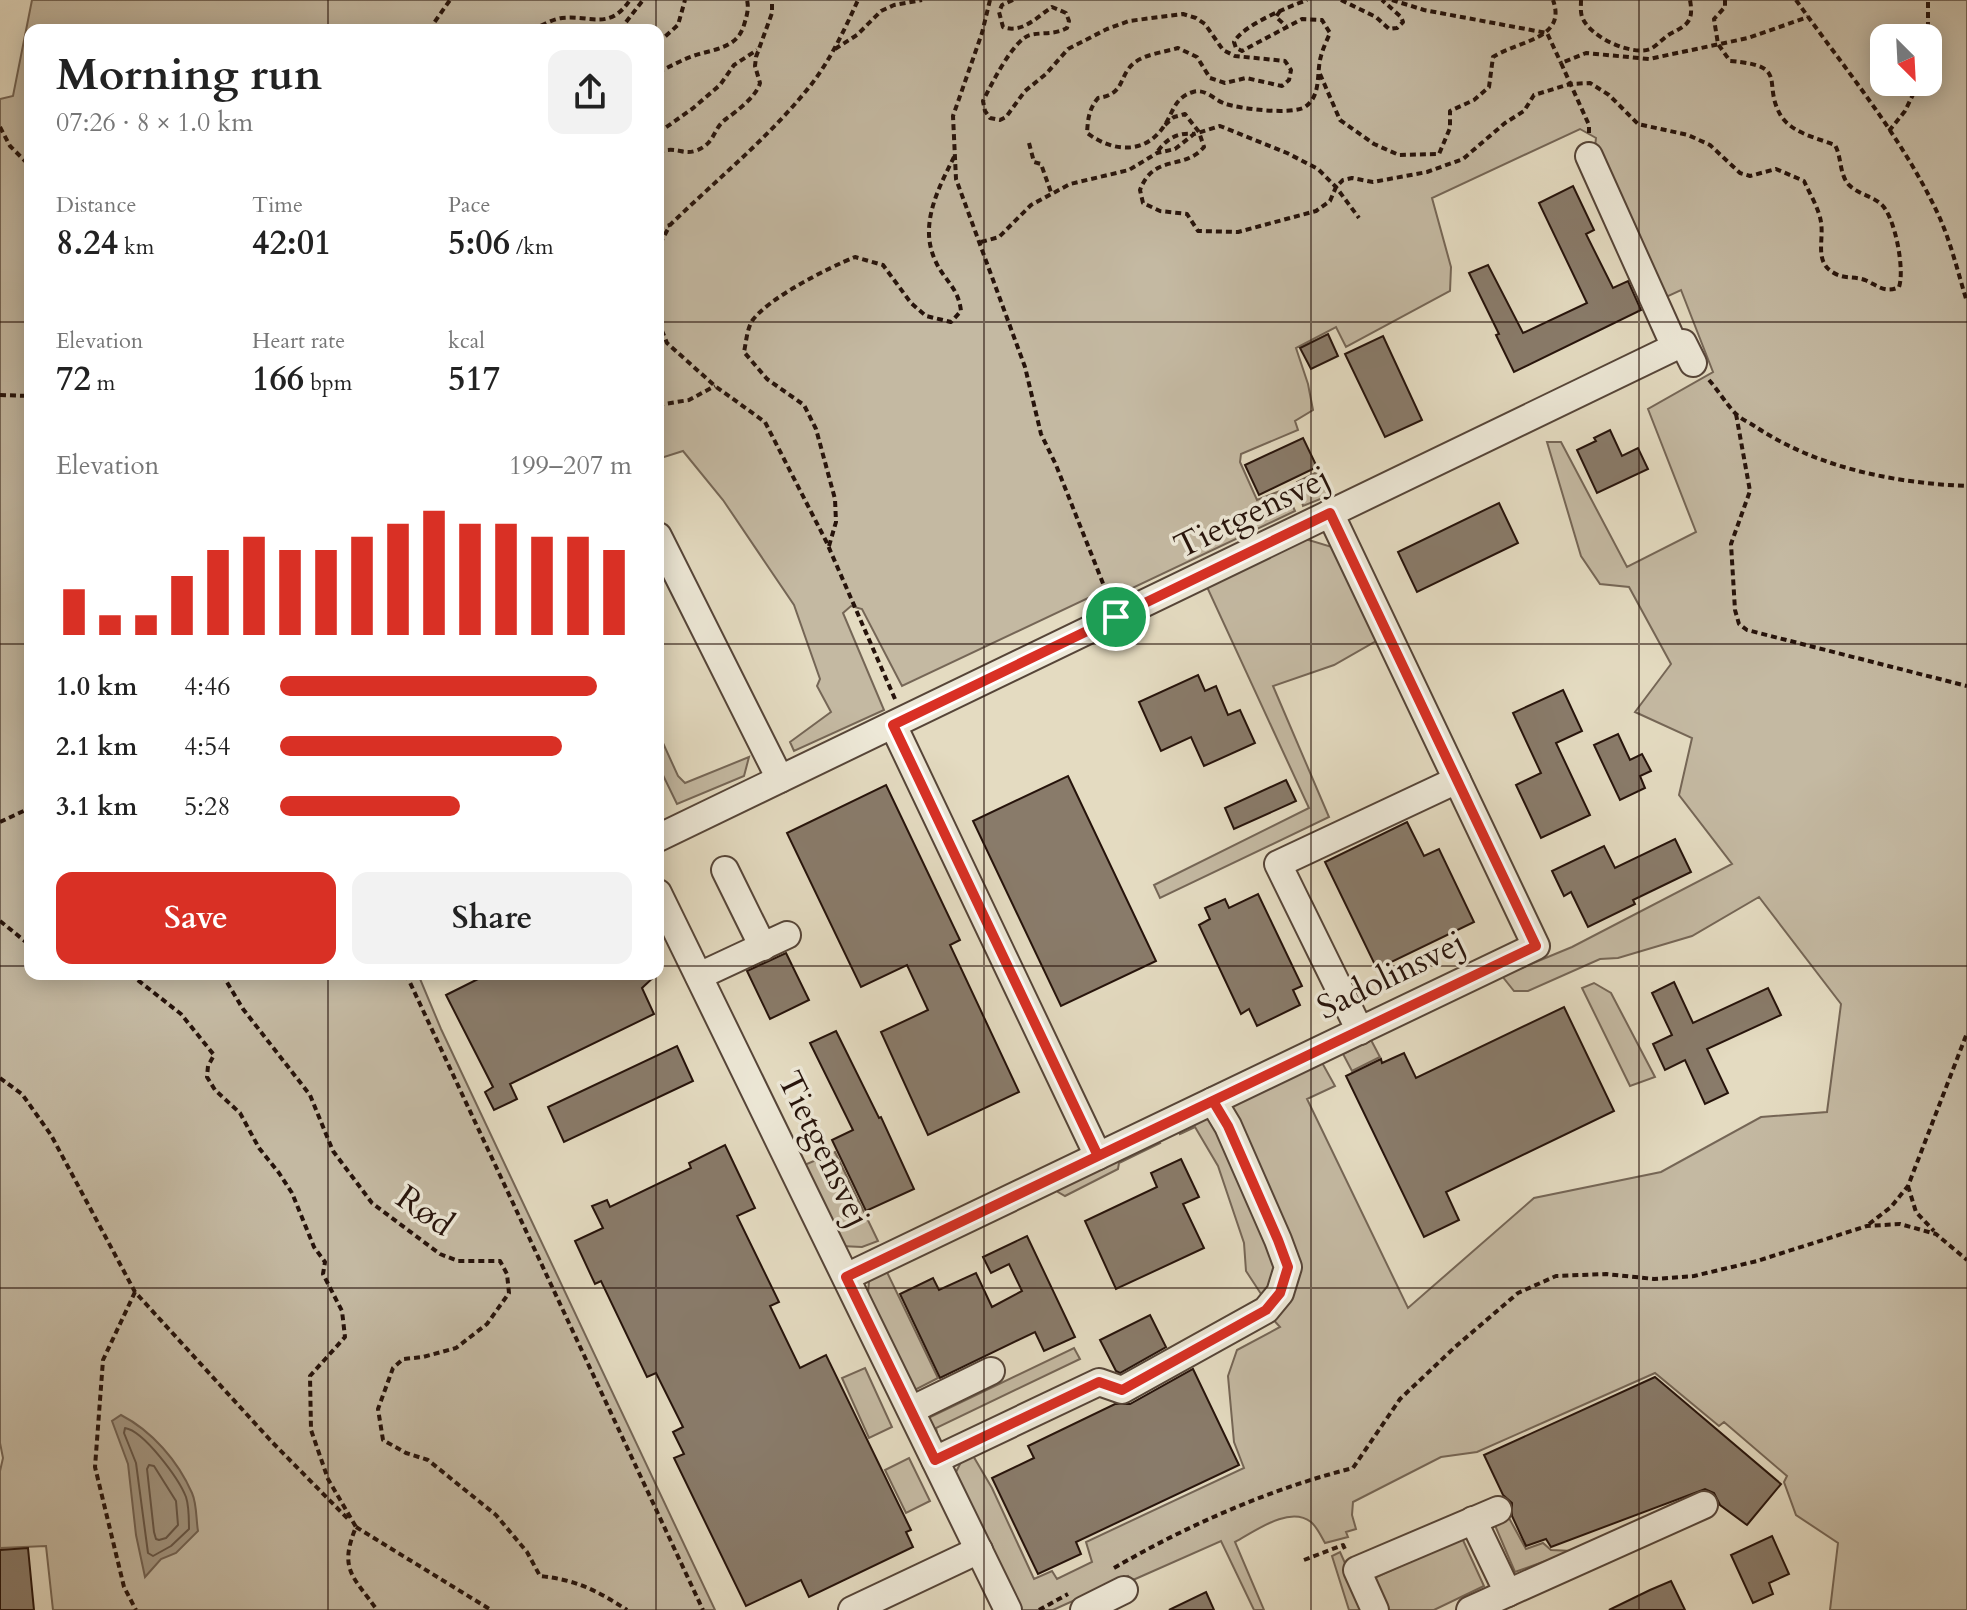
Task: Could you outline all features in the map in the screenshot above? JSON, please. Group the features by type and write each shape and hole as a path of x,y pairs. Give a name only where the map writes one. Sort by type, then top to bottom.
{"street":[{"path":"1589,156 1684,355"},
{"name":"Tietgensvej","path":"664,835 1330,513 1684,355"},
{"name":"Sadolinsvej","path":"846,1277 1536,946 1330,513"},
{"path":"664,548 780,779"},
{"path":"898,722 1098,1156"},
{"path":"1360,1031 1278,864 1457,780"},
{"path":"699,976 775,941 725,870"},
{"name":"Tietgensvej","path":"664,905 1008,1610"},
{"path":"935,1460 1099,1382 1122,1390 1266,1310 1280,1293 1288,1267 1228,1126 1213,1101"},
{"path":"911,1410 991,1371"},
{"path":"1470,1610 1704,1505"},
{"path":"1375,1610 1357,1570 1498,1510"},
{"path":"1473,1520 1508,1593"},
{"path":"852,1610 979,1550"},
{"path":"1081,1599 1124,1590"}],"path":[{"path":"433,24 450,0"},
{"path":"546,24 559,18 604,21 617,15 630,0"},
{"path":"625,24 643,0"},
{"path":"664,38 678,25 685,0"},
{"path":"664,69 737,39 743,31 749,8 747,0"},
{"path":"664,150 672,148 690,153 704,148 713,140 723,122 736,114 758,89 760,83 755,66 772,13 772,0"},
{"path":"833,50 857,35 881,11 894,5 922,0"},
{"path":"990,0 982,33 953,116 956,179 1025,367 1041,434 1116,617"},
{"path":"1013,0 1002,5 999,12 1003,27 1012,30 1022,28 1052,7 1066,13 1069,21 1067,28 1058,33 1027,36 1017,45 983,101 990,118 1000,120 1006,117 1025,91 1046,74 1068,49 1107,29 1149,17 1183,14 1196,18 1205,24 1223,50 1235,56 1285,61 1291,70 1289,80 1282,86 1246,78 1225,83 1210,78 1197,57 1178,48 1137,60 1129,68 1121,87 1108,96 1098,98 1088,118 1087,133 1099,142 1119,149 1135,147 1153,137 1165,125 1175,103 1192,92 1203,91 1229,105 1294,111 1307,105 1316,92 1320,57 1330,33 1322,20 1302,19 1242,51 1236,48 1234,42 1246,30 1281,9 1307,0"},
{"path":"1344,1 1356,0"},
{"path":"1344,1 1376,17 1389,29 1397,28 1403,22 1401,17 1382,0"},
{"path":"1392,0 1424,10 1547,33"},
{"path":"1319,72 1340,120 1374,144 1399,155 1439,154 1450,128 1450,111 1474,100 1489,87 1493,57 1509,47 1547,33 1554,26 1557,10 1553,0"},
{"path":"1581,0 1582,18 1596,36 1620,46 1643,50 1653,48 1686,26 1690,18 1690,0"},
{"path":"1796,0 1919,176 1940,217 1967,302"},
{"path":"1928,0 1928,24"},
{"path":"664,236 670,225 776,124 807,90 833,50 856,2"},
{"path":"1281,9 1276,17 1286,26"},
{"path":"1561,63 1586,53 1649,59 1748,38 1808,17"},
{"path":"1547,33 1589,125 1589,156"},
{"path":"664,129 720,85 734,65 759,48"},
{"path":"1889,131 1912,96"},
{"path":"1157,153 1164,142 1178,135 1220,126 1318,169 1359,218"},
{"path":"0,127 10,146 24,160"},
{"path":"981,242 999,237 1031,205 1070,184 1129,170 1157,153 1175,149 1194,134"},
{"path":"1029,143 1034,162 1041,164 1052,195"},
{"path":"829,546 836,522 835,499 816,429 804,405 767,379 744,352 751,322 775,301 827,269 855,257 883,265 911,303 926,316 951,322 961,311 959,295 935,260 929,225 936,193 954,157"},
{"path":"664,226 670,225"},
{"path":"664,336 667,343 715,386 765,422 826,541 898,722"},
{"path":"1684,355 1725,397 1736,414 1750,491 1731,544 1735,610 1739,624 1747,630 1967,686"},
{"path":"664,404 689,400 715,386"},
{"path":"0,395 24,396"},
{"path":"1736,414 1771,437 1848,469 1922,484 1967,486"},
{"path":"0,822 24,811"},
{"path":"0,921 24,940"},
{"path":"138,980 181,1014 214,1055 207,1077 215,1090 240,1113 259,1148 292,1193 314,1247 325,1262 323,1274 342,1311 345,1337 310,1376 311,1430 328,1479 356,1527 347,1553 349,1576 377,1610"},
{"name":"Rød","path":"226,980 243,1009 310,1095 333,1151 372,1203 440,1254 458,1261 500,1261 507,1274 509,1293 487,1324 456,1348 403,1359 393,1368 378,1409 383,1440 406,1453 428,1460 496,1515 527,1552 540,1576 571,1580 598,1591 627,1610"},
{"path":"409,980 703,1610"},
{"path":"1867,1226 1891,1207 1908,1186 1967,1033"},
{"path":"0,1078 22,1094 51,1135 135,1292 272,1442 356,1527 491,1610"},
{"path":"1908,1186 1916,1212 1936,1234 1967,1259"},
{"path":"1103,1574 1154,1545 1300,1481 1353,1468 1400,1399 1518,1293 1556,1276 1606,1274 1654,1279 1694,1276 1757,1261 1867,1226 1900,1224 1936,1234"},
{"path":"135,1292 103,1360 95,1467 124,1587 136,1610"},
{"path":"1304,1560 1343,1545 1357,1570"},
{"path":"1039,1610 1081,1599"}],"shaded area":[{"path":"32,0 1967,0 1967,1610 1830,1610 1838,1543 1796,1515 1784,1482 1787,1476 1724,1422 1719,1426 1655,1373 1477,1452 1441,1457 1353,1502 1352,1515 1356,1529 1346,1532 1348,1537 1325,1543 1311,1522 1293,1517 1272,1522 1235,1542 1264,1610 1254,1610 1221,1541 1133,1580 1128,1576 1053,1610 1017,1610 955,1474 961,1462 972,1454 992,1488 1034,1579 1052,1571 1057,1579 1092,1562 1086,1542 1244,1468 1234,1442 1228,1376 1237,1350 1280,1327 1270,1316 1290,1288 1226,1109 1320,1059 1335,1086 1307,1099 1408,1308 1534,1198 1661,1172 1761,1117 1827,1112 1841,1004 1759,897 1692,936 1618,958 1600,959 1528,991 1514,991 1502,976 1572,947 1732,864 1679,795 1692,738 1635,712 1671,664 1629,587 1600,584 1581,556 1547,442 1561,442 1627,567 1696,532 1648,409 1713,372 1681,290 1664,298 1594,155 1596,138 1580,129 1432,198 1451,267 1450,291 1346,347 1336,327 1296,348 1313,410 1295,421 1298,430 1241,454 1240,462 1257,500 1285,489 1295,511 1103,602 1088,598 902,686 862,609 851,606 843,613 884,710 794,751 790,742 831,712 817,686 820,679 794,605 723,500 683,451 664,457 664,24 27,24"},
{"path":"24,40 24,980 421,980 715,1610 53,1610 46,1546 0,1548 0,1471 3,1458 0,1443 0,99 13,96"},
{"path":"1317,472 1328,496 1303,506 1297,482"},
{"path":"1302,538 1332,547 1376,641 1334,665 1273,686 1329,817 1160,898 1154,885 1309,808 1207,587"},
{"path":"664,745 678,776 685,783 749,757 744,776 677,804 664,777"},
{"path":"1594,983 1611,993 1655,1077 1630,1086 1582,988"},
{"path":"1371,1040 1380,1057 1352,1071 1343,1054"},
{"path":"1208,1118 1217,1125 1277,1247 1272,1288 1263,1297 1246,1271 1244,1243 1218,1166 1195,1127 1180,1134 1178,1126"},
{"path":"1156,1137 1160,1143 1119,1163 1118,1169 1065,1196 1058,1192 1059,1185"},
{"path":"835,1152 878,1241 862,1247 841,1246 802,1166"},
{"path":"885,1268 938,1378 909,1393 867,1306 869,1281"},
{"path":"1074,1348 1080,1359 936,1428 937,1433 931,1436 924,1420"},
{"path":"865,1368 892,1427 869,1438 842,1378"},
{"path":"909,1458 930,1501 906,1513 885,1470"},
{"path":"1509,1518 1526,1549 1543,1543 1551,1550 1573,1551 1515,1572 1494,1523"},
{"path":"1462,1538 1484,1586 1434,1610 1387,1610 1372,1579"},
{"path":"1340,1552 1366,1610 1349,1610 1332,1556"}],"water":[{"path":"121,1415 143,1429 172,1458 194,1497 196,1507 198,1531 176,1553 161,1559 145,1577 136,1535 128,1464 112,1421"}],"building":[{"path":"1573,186 1594,230 1586,234 1613,288 1628,281 1641,310 1514,372 1469,273 1488,265 1523,333 1587,303 1539,203"},
{"path":"1328,334 1338,356 1311,369 1300,348"},
{"path":"1383,336 1422,420 1385,437 1345,354"},
{"path":"1610,430 1622,456 1638,448 1648,469 1597,493 1577,450"},
{"path":"1303,438 1317,467 1259,495 1245,465"},
{"path":"1499,503 1518,543 1417,592 1398,552"},
{"path":"1198,675 1205,691 1216,686 1228,715 1240,710 1255,743 1204,766 1191,737 1161,751 1139,702"},
{"path":"1563,690 1582,731 1556,743 1590,815 1541,838 1516,785 1541,773 1513,713"},
{"path":"1618,734 1630,760 1642,754 1651,771 1640,776 1645,788 1620,800 1594,745"},
{"path":"1068,776 1156,961 1061,1006 973,821"},
{"path":"1286,780 1296,801 1234,829 1225,808"},
{"path":"886,785 960,940 950,945 1019,1092 928,1135 881,1032 928,1010 907,965 861,987 787,833"},
{"path":"1407,822 1424,856 1439,849 1474,922 1377,969 1325,862"},
{"path":"1675,839 1691,872 1633,900 1635,904 1588,927 1571,892 1564,896 1552,871 1604,846 1615,868"},
{"path":"1258,894 1302,986 1293,990 1300,1005 1257,1026 1249,1009 1241,1014 1199,925 1210,919 1205,908 1225,899 1229,908"},
{"path":"786,953 809,1000 770,1019 747,971"},
{"path":"476,980 651,980 642,988 654,1014 510,1084 517,1099 494,1110 485,1092 493,1087 446,995"},
{"path":"1674,982 1693,1023 1768,988 1781,1015 1707,1049 1728,1093 1705,1104 1685,1060 1665,1070 1653,1044 1672,1035 1652,993"},
{"path":"1564,1007 1614,1111 1446,1192 1459,1220 1424,1237 1346,1076 1381,1059 1382,1063 1404,1053 1416,1078"},
{"path":"836,1031 914,1189 866,1211 832,1140 853,1130 810,1043"},
{"path":"677,1046 693,1081 564,1142 548,1107"},
{"path":"725,1145 755,1208 737,1216 779,1302 770,1306 800,1368 826,1355 911,1530 906,1532 913,1547 809,1597 801,1580 746,1606 674,1458 684,1454 673,1432 683,1427 656,1373 647,1377 601,1281 595,1284 575,1241 603,1228 592,1206 607,1200 610,1207 691,1168 689,1163"},
{"path":"1181,1159 1199,1197 1183,1204 1204,1248 1116,1289 1085,1221 1157,1187 1151,1173"},
{"path":"1027,1236 1075,1337 1044,1351 1035,1332 940,1378 900,1294 933,1278 939,1290 976,1273 992,1307 1022,1291 1009,1264 991,1273 983,1257"},
{"path":"1150,1315 1166,1347 1120,1373 1116,1371 1100,1340"},
{"path":"1193,1369 1239,1465 1076,1542 1081,1554 1038,1574 992,1478 1034,1458 1028,1446 1115,1404 1130,1404"},
{"path":"1655,1377 1781,1484 1747,1525 1720,1505 1714,1493 1705,1489 1551,1547 1546,1539 1526,1546 1512,1516 1512,1503 1503,1495 1484,1455"},
{"path":"1772,1536 1789,1574 1769,1583 1773,1594 1753,1603 1731,1555"},
{"path":"28,1548 34,1610 0,1610 0,1550"},
{"path":"1671,1581 1685,1610 1609,1610 1650,1590"},
{"path":"1206,1592 1214,1610 1169,1610"}],"route":[{"path":"1116,617 893,725 1098,1156 1213,1101 1228,1126 1288,1267 1280,1293 1266,1310 1122,1390 1099,1382 935,1460 846,1277 1039,1184 1098,1156 1536,946 1330,513 1116,617"}]}
